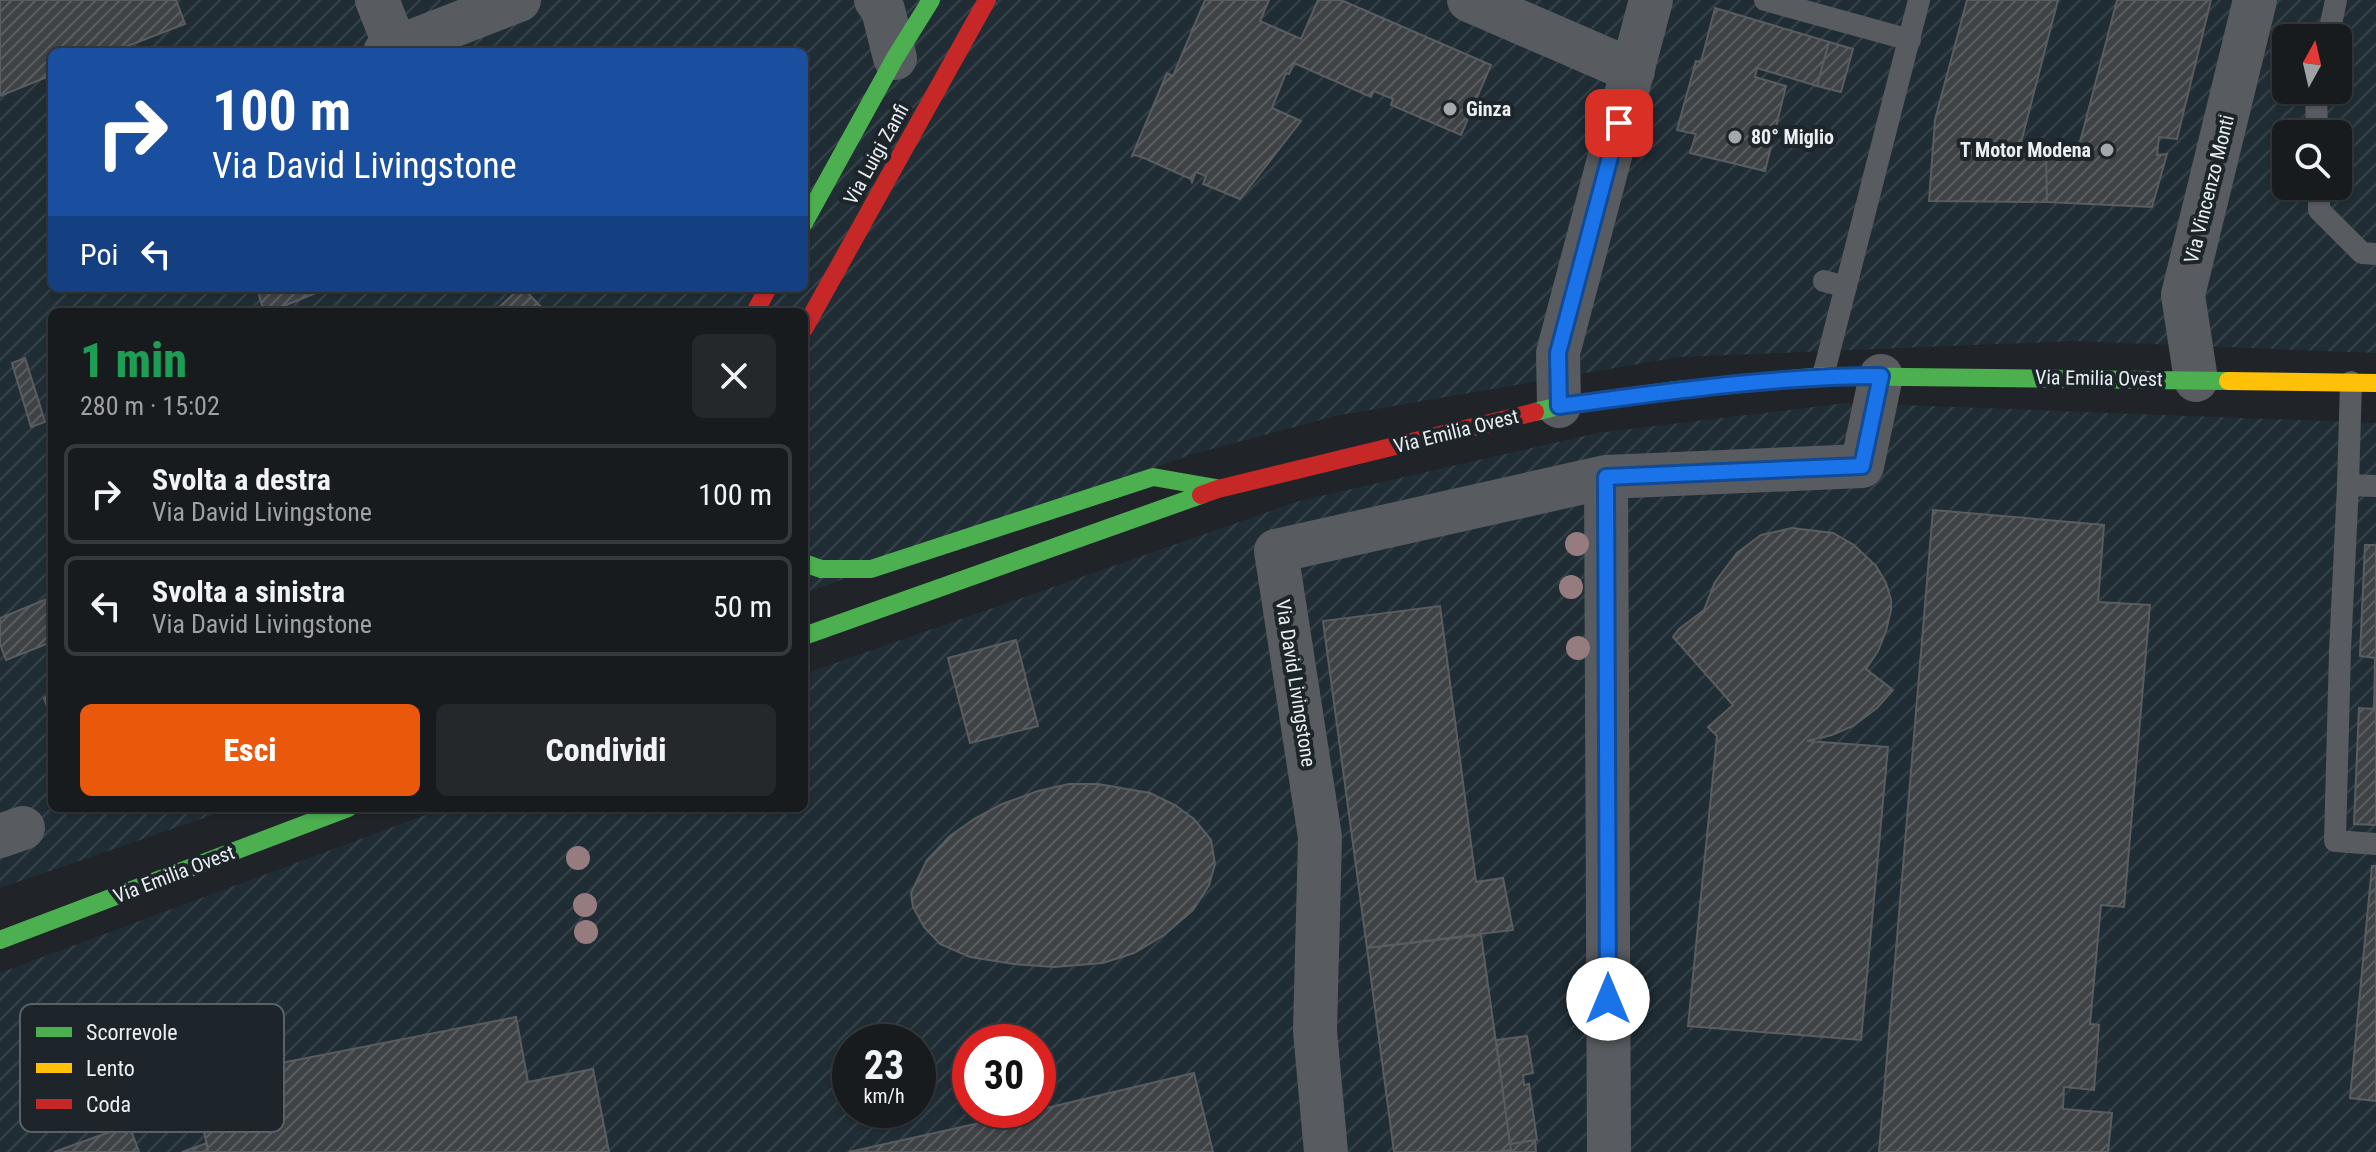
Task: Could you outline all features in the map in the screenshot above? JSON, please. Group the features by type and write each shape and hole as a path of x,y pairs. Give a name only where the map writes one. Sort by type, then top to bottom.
{"main road":[{"name":"Via Luigi Zanfi","path":"808,216 895,58 931,0"},
{"name":"Via Luigi Zanfi","path":"808,322 987,0"},
{"name":"Via Emilia Ovest","path":"808,635 1218,489 1559,406 1677,390 1823,376 2376,383"},
{"path":"808,564 821,569 871,569 1153,477 1218,489"},
{"name":"Via Emilia Ovest","path":"0,940 337,812"}],"street":[{"path":"377,0 390,48"},
{"path":"396,48 519,0"},
{"path":"876,0 883,10 895,58"},
{"path":"1469,0 1633,71"},
{"path":"1559,406 1558,353 1651,0"},
{"name":"Via Vincenzo Monti","path":"2196,380 2183,295 2255,0"},
{"name":"Via David Livingstone","path":"1326,1152 1315,1031 1320,837 1276,551 1606,477 1862,466 1881,376"},
{"path":"1606,477 1609,1152"}],"lane":[{"path":"1765,0 1910,40"},
{"path":"1823,376 1919,0"},
{"path":"2331,24 2336,0"},
{"path":"2319,200 2319,210 2362,253 2376,254"},
{"path":"1824,281 1846,287"},
{"path":"2351,382 2335,841 2376,844"},
{"path":"2348,485 2376,486"}],"shaded area":[{"path":"0,0 2376,0 2376,353 2074,341 1679,357 1335,416 1193,454 808,592 808,308 48,308 48,812 221,812 0,888"},
{"path":"1846,403 2376,423 2376,1152 0,1152 0,973 433,812 808,812 808,673 1299,501 1597,433"}],"building":[{"path":"0,0 176,0 185,24 122,48 48,48 48,77 0,96"},
{"path":"1205,0 1269,0 1260,21 1301,39 1318,0 1341,0 1491,65 1461,135 1391,105 1393,99 1374,91 1371,97 1294,63 1289,74 1286,73 1272,108 1301,121 1240,199 1203,184 1206,176 1196,172 1192,182 1144,158 1132,156 1167,73 1173,76"},
{"path":"1967,0 2058,0 2018,154 2046,154 2047,202 1929,201 1935,120"},
{"path":"2117,0 2211,0 2177,139 2159,137 2157,155 2167,154 2152,207 2047,202 2046,154 2077,154"},
{"path":"1715,8 1829,42 1817,86 1757,68 1755,77 1786,86 1765,171 1690,153 1696,134 1677,130 1696,61 1701,62"},
{"path":"1829,42 1853,49 1841,92 1817,86"},
{"path":"258,292 318,292 279,308 263,308"},
{"path":"516,292 527,292 542,308 498,308"},
{"path":"25,358 45,422 31,427 12,363"},
{"path":"1933,510 2104,525 2098,602 2150,605 2124,907 2101,905 2090,1024 2099,1025 2094,1090 2064,1087 2063,1109 2112,1113 2108,1152 1879,1152"},
{"path":"1792,528 1833,533 1854,545 1876,566 1891,600 1886,631 1866,669 1893,690 1877,708 1853,726 1807,741 1888,747 1861,1040 1688,1026 1717,736 1708,727 1733,705 1673,637 1704,610 1715,582 1737,553 1761,535"},
{"path":"2365,545 2376,545 2376,825 2354,824 2359,708 2374,709 2375,658 2360,656"},
{"path":"48,599 48,643 6,660 0,644 0,618"},
{"path":"1440,606 1476,882 1503,878 1513,930 1367,948 1323,621"},
{"path":"1016,640 1038,726 970,743 948,658"},
{"path":"1069,784 1098,784 1150,793 1194,819 1211,840 1215,864 1209,885 1193,910 1164,935 1134,953 1103,963 1054,967 1014,964 970,957 940,944 924,927 913,907 911,893 927,860 950,836 1002,804"},
{"path":"2372,866 2376,866 2376,1101 2350,1098"},
{"path":"1481,935 1511,1150 1394,1152 1367,948"},
{"path":"516,1017 528,1082 593,1069 609,1152 208,1152 204,1132 284,1132 284,1062"},
{"path":"1527,1036 1533,1073 1523,1075 1524,1085 1529,1084 1537,1140 1510,1144 1496,1040"},
{"path":"1194,1073 1213,1152 849,1152 957,1128 1056,1128 1056,1106"},
{"path":"110,1132 132,1132 139,1152 54,1152"},
{"path":"1535,1140 1536,1152 1492,1152 1511,1150 1510,1144"},
{"path":"207,1143 208,1152 182,1152"}],"traffic: fast":[{"path":"808,216 895,58 931,0"},
{"path":"1535,412 1677,390 1823,376 2228,381"},
{"path":"808,564 821,569 871,569 1153,477 1216,488"},
{"path":"808,635 1201,495"},
{"path":"0,940 337,812"}],"traffic: slow":[{"path":"2228,381 2376,383"}],"traffic: jam":[{"path":"808,322 987,0"},
{"path":"757,308 766,292"},
{"path":"1201,495 1535,412"}],"place":[{"name":"Ginza","path":"1450,109"},
{"name":"80° Miglio","path":"1735,137"},
{"name":"T Motor Modena","path":"2107,150"}],"route":[{"path":"1608,999 1606,477 1862,466 1881,376 1823,376 1677,390 1559,406 1558,353 1619,123"}]}
